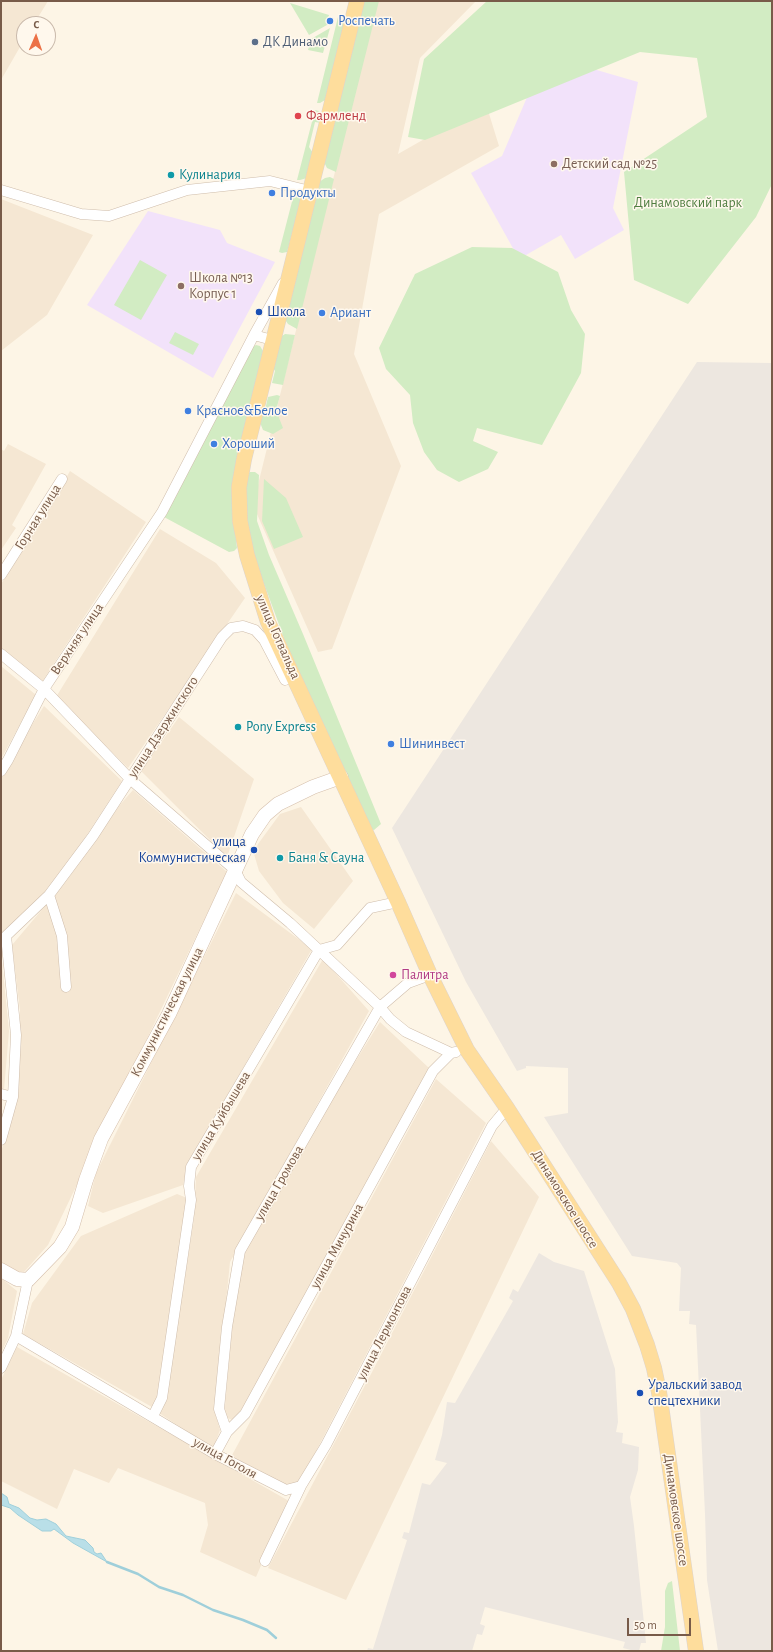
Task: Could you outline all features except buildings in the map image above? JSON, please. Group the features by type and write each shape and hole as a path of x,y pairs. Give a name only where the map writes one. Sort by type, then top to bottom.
{"main road":[{"name":"улица Готвальда","path":"340,777 268,622 247,555 240,521 239,487 244,459 272,340 357,1"},
{"name":"Динамовское шоссе","path":"340,777 398,902 430,976 467,1050 507,1108 619,1283 633,1309 647,1345 659,1392 696,1651"}],"street":[{"path":"1,190 81,214 109,216 137,208 187,190 270,181 310,191"},
{"name":"Верхняя улица","path":"1,770 8,760 44,689 162,512 254,335 289,273"},
{"path":"254,335 272,340"},
{"name":"Горная улица","path":"1,575 62,479"},
{"name":"улица Дзержинского","path":"1,1140 13,1097 16,1035 3,936 49,895 92,836 222,637 231,628 243,626 255,630 264,640 285,680"},
{"path":"1,654 44,689 130,779 235,870 241,882 290,922 380,1007 390,1019 406,1032 451,1053 467,1050"},
{"name":"Коммунистическая улица","path":"28,1280 60,1247 72,1228 86,1180 101,1139 169,1014 252,834 265,815 278,804 340,777"},
{"path":"49,895 62,936 66,987"},
{"path":"319,950 337,945 370,908 398,902"},
{"name":"улица Куйбышева","path":"153,1416 162,1398 192,1200 189,1186 191,1167 319,950"},
{"name":"улица Громова","path":"227,1432 219,1409 227,1327 240,1251 380,1007 408,983 430,976"},
{"name":"улица Мичурина","path":"215,1454 227,1432 245,1414 432,1071 451,1053"},
{"path":"1,1094 13,1097"},
{"name":"улица Лермонтова","path":"265,1561 301,1486 326,1445 492,1126 507,1108"},
{"path":"1,1270 17,1279 28,1280 16,1336 1,1368"},
{"name":"улица Гоголя","path":"16,1336 215,1454 286,1490 301,1486"}],"shaded area":[{"path":"1,1 48,1 39,16 16,16 16,54 1,80"},
{"path":"377,1 476,1 420,58 398,154 486,104 499,146 379,214 354,354 401,466 332,649 318,652 253,505"},
{"name":"Детский сад №25","path":"545,55 638,82 613,208 624,230 575,259 561,235 519,259 471,173 502,156"},
{"path":"1,199 93,235 47,315 1,351"},
{"name":"Школа №13 Корпус 1","path":"148,211 220,230 227,243 275,262 213,378 87,305"},
{"path":"697,362 772,363 772,1651 718,1651 707,1580 696,1325 689,1324 690,1311 679,1311 681,1268 677,1263 632,1256 544,1117 568,1113 568,1068 526,1066 526,1068 517,1071 466,982 392,828"},
{"path":"8,444 46,464 12,525 16,528 1,550 1,449 4,451"},
{"path":"70,471 146,522 40,685 1,650 1,584 42,521"},
{"path":"160,529 216,563 245,598 128,768 56,697"},
{"path":"1,666 36,695 1,759"},
{"path":"44,706 122,781 51,890 5,932 1,932 1,774"},
{"path":"179,717 254,779 227,857 141,771"},
{"path":"133,790 227,872 48,1245 24,1272 9,1271 1,1266 1,1152 18,1096 20,1010 12,945 67,880 119,806"},
{"path":"301,807 353,881 314,929 283,903 259,871 254,854 258,844 280,814"},
{"path":"236,893 312,949 188,1163 183,1185 103,1213 88,1206 96,1173"},
{"path":"1,952 9,1031 4,1090 1,1089"},
{"path":"323,959 369,1011 230,1262 215,1413 220,1430 213,1449 159,1413 165,1403 194,1219 196,1177"},
{"path":"380,1022 429,1068 243,1413 233,1420 224,1417 234,1305 245,1251 320,1118"},
{"path":"436,1079 486,1123 299,1484 287,1487 231,1457"},
{"path":"491,1141 539,1197 346,1600 268,1568 371,1374"},
{"path":"177,1194 187,1198 159,1396 152,1407 23,1334 32,1303 81,1236"},
{"path":"539,1253 554,1262 584,1271 615,1369 618,1422 616,1432 623,1433 622,1443 639,1447 638,1470 630,1497 646,1643 641,1643 639,1651 635,1651 623,1648 625,1642 485,1607 480,1624 485,1626 482,1635 477,1634 472,1651 367,1651 368,1648 373,1649 407,1540 402,1538 404,1532 409,1533 422,1483 430,1485 447,1463 435,1460 442,1435 447,1402 455,1403 513,1301 509,1298 513,1289 518,1292"},
{"path":"1,1278 17,1291 8,1338 1,1353"},
{"path":"17,1347 289,1501 256,1577 200,1552 208,1525 205,1503 118,1468 109,1483 74,1469 57,1509 1,1481 1,1380"}],"green space":[{"path":"364,1 379,1 336,172 327,168 324,162"},
{"name":"Динамовский парк","path":"487,1 772,1 772,184 756,217 688,304 634,280 624,172 707,117 697,58 640,52 425,140 408,137 424,59"},
{"path":"290,3 329,15 327,25 309,35"},
{"path":"338,17 344,20 346,24 325,100 317,103"},
{"path":"330,28 323,53 308,50 311,39"},
{"path":"315,110 319,111 321,114 321,123 315,122 309,147 313,153 307,178 297,180"},
{"path":"330,177 334,179 297,329 288,324 284,318 319,182"},
{"path":"295,190 299,191 301,200 287,252 282,253 279,252"},
{"path":"472,247 512,248 558,272 571,310 585,334 581,373 542,445 477,428 473,441 498,452 488,469 459,482 437,470 424,452 413,423 410,395 386,369 379,348 415,274"},
{"path":"140,260 167,275 141,320 114,305"},
{"path":"175,332 199,344 193,355 169,343"},
{"path":"285,334 295,335 283,385 272,383 275,371 272,366 279,338"},
{"path":"256,345 260,346 263,351 237,458 234,522 237,548 234,551 229,552 164,517 251,348"},
{"path":"277,395 280,396 276,410 283,428 273,434 263,430 259,420 261,413 265,410 268,397"},
{"path":"250,472 255,472 259,475 257,521 269,555 381,824 374,830 369,829 285,641 255,559 246,521 246,475"},
{"path":"264,479 286,498 303,537 274,549 262,521"},
{"path":"672,1581 680,1651 661,1651 665,1627 665,1591 668,1583"}],"water":[{"path":"1,1493 7,1497 9,1504 19,1508 30,1518 37,1520 46,1519 56,1524 66,1536 85,1540 93,1548 94,1552 97,1554 101,1553 107,1562 73,1543 54,1529 51,1531 42,1531 10,1508 1,1505"}],"waterway":[{"path":"107,1562 138,1574 159,1587 183,1595 213,1610 267,1630 276,1638"}],"place":[{"name":"Роспечать","path":"330,21"},
{"name":"ДК Динамо","path":"255,42"},
{"name":"Фармленд","path":"298,116"},
{"name":"Детский сад №25","path":"554,164"},
{"name":"Кулинария","path":"171,175"},
{"name":"Продукты","path":"272,193"},
{"name":"Школа №13 Корпус 1","path":"181,286"},
{"name":"Школа","path":"259,312"},
{"name":"Ариант","path":"322,313"},
{"name":"Красное&Белое","path":"188,411"},
{"name":"Хороший","path":"214,444"},
{"name":"Pony Express","path":"238,727"},
{"name":"Шининвест","path":"391,744"},
{"name":"улица Коммунистическая","path":"254,850"},
{"name":"Баня & Сауна","path":"280,858"},
{"name":"Палитра","path":"393,975"},
{"name":"Уральский завод спецтехники","path":"640,1393"}]}
